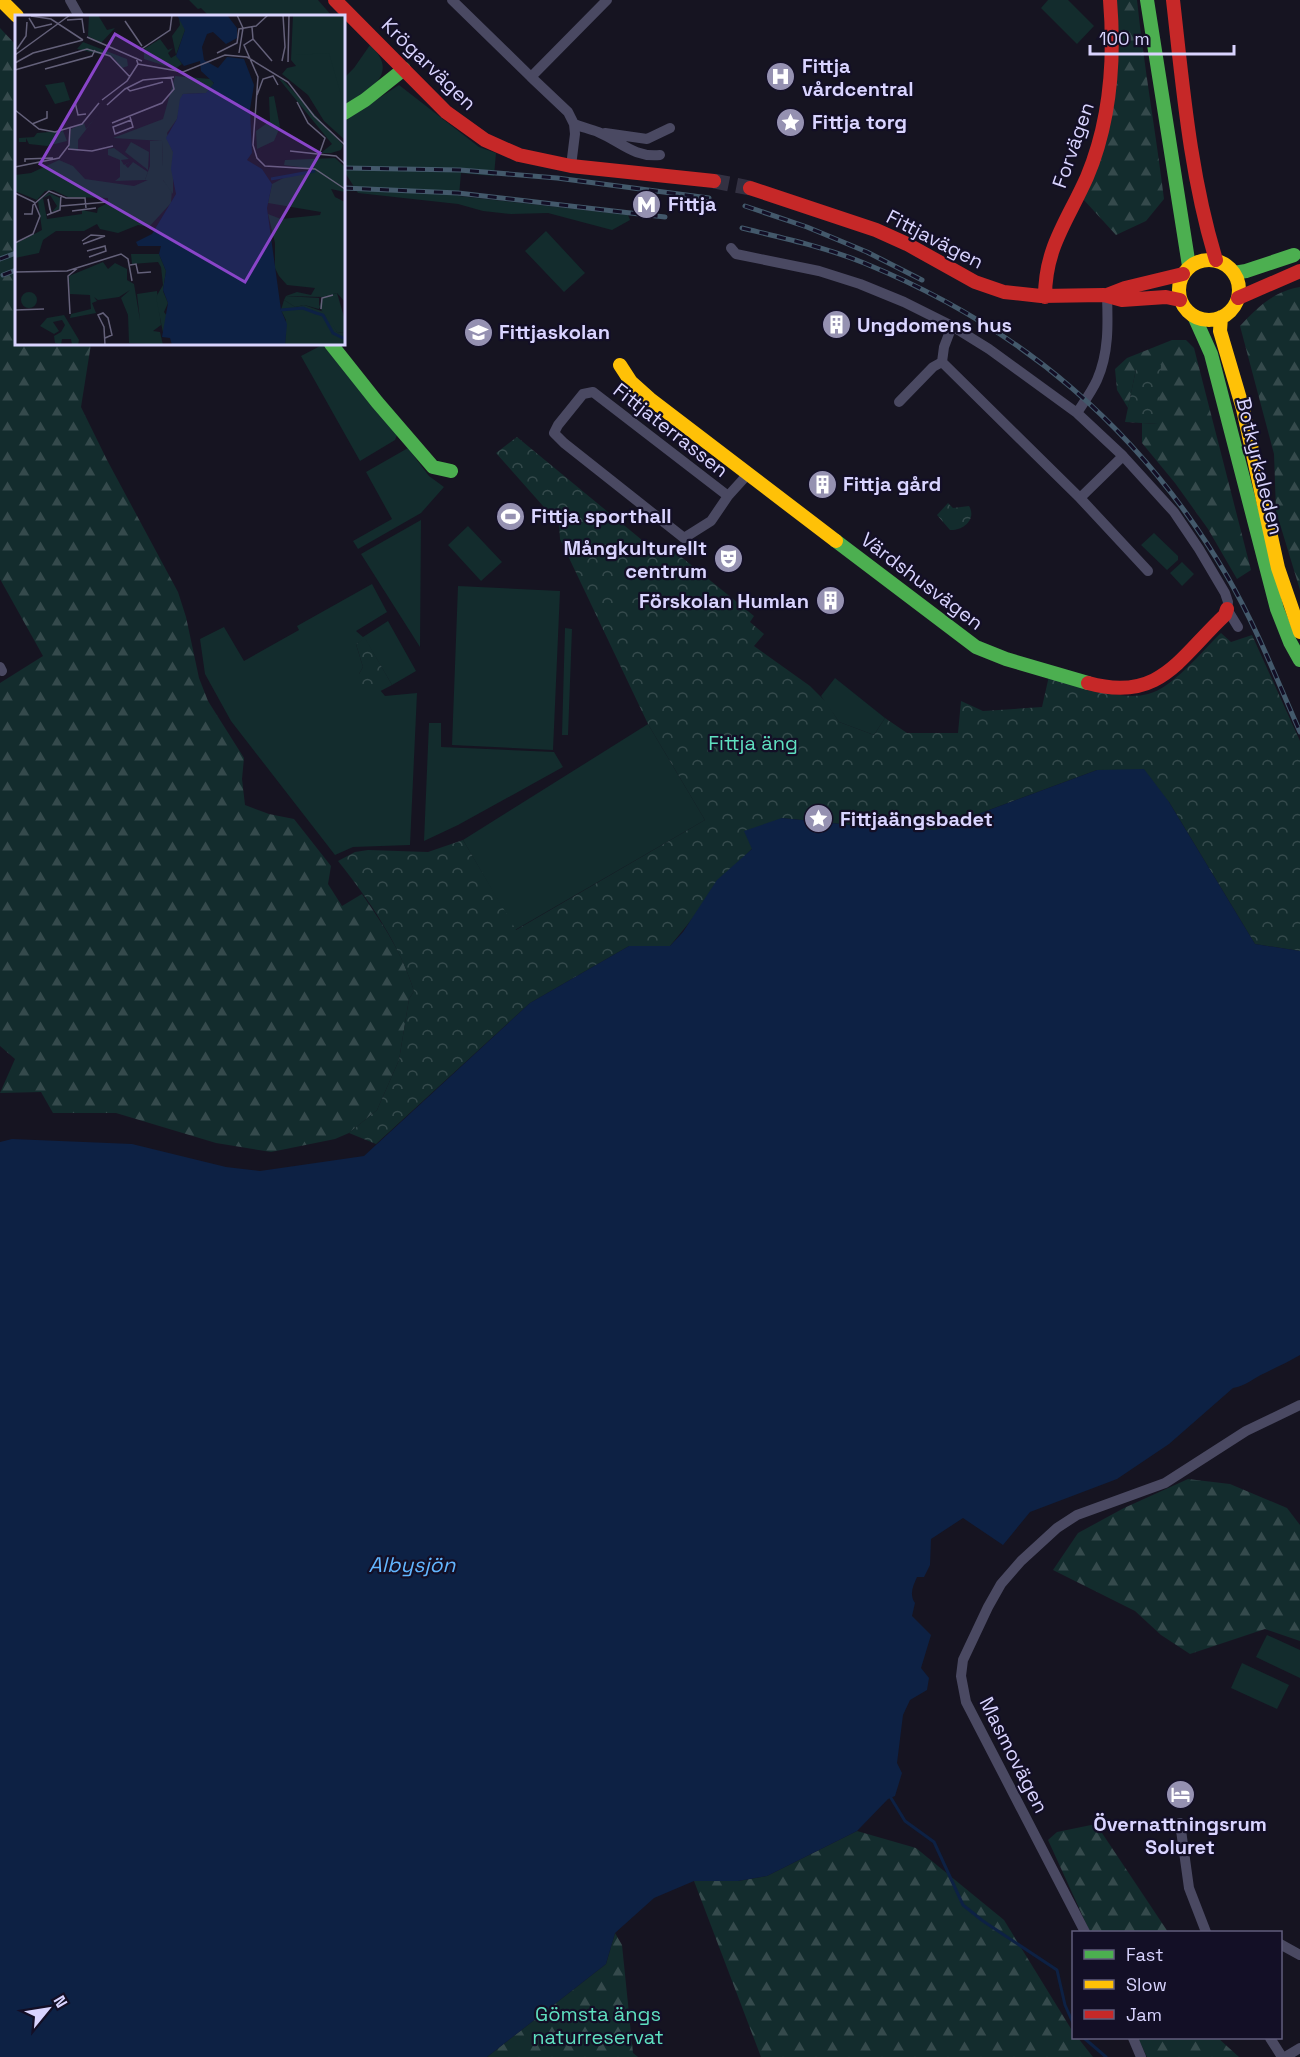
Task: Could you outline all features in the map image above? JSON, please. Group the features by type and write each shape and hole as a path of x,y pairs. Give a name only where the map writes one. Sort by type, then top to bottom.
{"street":[{"path":"1,0 16,15"},
{"path":"70,0 78,15"},
{"name":"Krögarvägen","path":"335,0 446,112 484,140 519,155 572,166 714,181"},
{"path":"452,0 568,112 574,124 575,134 572,166"},
{"path":"531,77 607,0"},
{"name":"Forvägen","path":"1045,297 1046,271 1050,256 1086,177 1108,108 1113,40 1110,0"},
{"path":"1148,0 1186,270 1180,282 1180,300"},
{"path":"1173,0 1197,182 1206,229 1216,261"},
{"path":"345,112 365,100 404,69"},
{"path":"574,124 599,132 647,139 670,128"},
{"path":"599,132 635,153 660,156"},
{"name":"Fittjavägen","path":"750,188 892,237 980,284 1004,292 1045,297 1107,296 1122,300 1169,296 1180,300"},
{"path":"731,248 736,254 819,271 860,284 904,302 952,326 989,349 1077,413 1123,456 1174,512 1225,593 1228,602 1227,609 1238,627"},
{"path":"1234,273 1299,259"},
{"path":"1194,316 1203,320 1221,317 1229,312 1238,298 1299,259"},
{"path":"1186,270 1206,260 1226,265 1234,273 1239,288 1238,298"},
{"name":"Fittjavägen","path":"1107,296 1121,288 1169,279 1186,270"},
{"path":"1077,413 1096,380 1104,359 1108,336 1107,296"},
{"name":"Botkyrkaleden","path":"1180,300 1194,316 1211,354 1277,609 1300,660"},
{"name":"Botkyrkaleden","path":"1221,317 1220,331 1243,409 1278,568 1300,632"},
{"path":"899,402 942,362 944,347 952,326"},
{"path":"332,345 433,467 451,471"},
{"path":"942,362 1080,498 1148,571"},
{"name":"Värdshusvägen","path":"620,365 623,374 648,396 747,475 927,608 967,641 986,652 1108,688 1144,687 1163,675 1225,615 1227,609"},
{"name":"Fittjaterrassen","path":"728,496 593,392 583,394 554,433 684,538 711,521 728,496 747,475"},
{"path":"1080,498 1123,456"},
{"name":"Masmovägen","path":"1084,1931 966,1702 961,1677 963,1659 1001,1584 1021,1561 1065,1522 1088,1511 1165,1483 1245,1431 1300,1405"},
{"path":"1180,1823 1189,1888 1206,1931"},
{"path":"1282,1945 1300,1954"},
{"path":"1134,2039 1141,2057"},
{"path":"1271,2039 1283,2057 1300,2048"}],"green space":[{"path":"189,0 318,0 331,15 208,15 201,8 198,9"},
{"path":"1048,0 1068,0 1094,26 1077,44 1041,8"},
{"path":"1117,0 1137,0 1164,199 1146,221 1116,235 1083,199 1094,175"},
{"path":"0,28 15,44 15,345 91,345 81,407 178,592 186,617 199,678 208,701 244,758 242,779 245,805 269,814 294,819 331,866 328,884 342,906 362,894 398,951 414,991 409,999 399,1060 377,1110 349,1133 335,1139 271,1152 216,1143 116,1113 53,1113 41,1092 0,1093 15,1059 0,1046 0,683 43,656 0,579"},
{"path":"370,45 383,64 378,80 345,104 345,77"},
{"path":"399,85 479,147 496,153 494,176 461,173 459,196 628,215 630,220 612,230 548,213 511,214 483,211 458,204 358,193 345,173 345,120"},
{"path":"546,231 585,273 564,292 525,251"},
{"path":"1300,287 1300,590 1276,511 1274,454 1240,326 1274,296"},
{"path":"1172,340 1186,340 1194,348 1251,570 1237,579 1208,529 1175,483 1142,443 1142,423 1158,424 1136,369 1128,408 1117,390 1115,369 1127,358"},
{"path":"325,345 397,435 395,440 360,461 301,356"},
{"path":"1144,364 1161,365 1158,424 1125,422 1136,369"},
{"name":"Fittja äng","path":"517,437 648,545 669,547 754,616 750,622 764,634 754,646 810,686 826,702 839,722 874,735 885,718 907,733 958,733 961,701 983,711 1042,707 1049,676 1111,694 1137,696 1148,694 1177,677 1221,633 1231,642 1252,635 1300,741 1300,951 1255,944 1169,802 1097,770 935,830 782,818 736,865 670,946 629,946 530,1003 376,1144 349,1133 377,1110 399,1060 409,999 414,991 392,939 361,891 338,861 355,852 368,850 428,852 463,840 516,930 705,820 648,724 560,539 559,524 496,453"},
{"path":"408,448 429,476 444,487 421,513 358,549 353,541 392,519 366,472"},
{"path":"948,503 953,508 969,506 970,520 964,526 950,530 937,515"},
{"path":"421,520 420,647 361,554"},
{"path":"468,526 502,562 481,581 448,545"},
{"path":"1154,533 1178,556 1178,560 1167,570 1141,545"},
{"path":"1182,562 1194,574 1182,586 1170,573"},
{"path":"372,584 387,612 356,631 363,637 388,621 416,671 392,685 365,639 356,644 363,667 359,674 375,693 380,690 385,696 417,693 410,845 353,847 335,855 231,721 205,674 200,639 224,627 244,661 299,630 297,626"},
{"path":"458,586 560,591 553,750 452,745"},
{"path":"565,628 572,629 568,735 562,735"},
{"path":"365,638 392,685 363,700 351,678 359,674 363,667 356,644"},
{"path":"835,678 885,718 874,735 839,722 821,696"},
{"path":"429,723 441,723 441,747 554,752 563,767 458,825 424,841"},
{"path":"648,724 705,820 515,930 463,840"},
{"path":"1188,1479 1230,1484 1287,1508 1300,1525 1300,1641 1265,1629 1190,1654 1161,1635 1135,1611 1053,1570 1078,1533 1124,1508"},
{"path":"1267,1635 1300,1650 1300,1678 1256,1657"},
{"path":"1242,1663 1289,1685 1277,1709 1231,1688"},
{"path":"1096,1824 1167,1931 1090,1931 1048,1840 1057,1832"},
{"path":"857,1831 916,1848 1004,1920 1072,2030 1072,2039 1079,2039 1093,2057 761,2057 694,1881 738,1881 767,1876"},
{"name":"Gömsta ängs naturreservat","path":"615,1933 622,1945 633,2053 638,2057 487,2057 606,1964"},
{"path":"1138,2039 1219,2039 1239,2057 1147,2057"}],"water":[{"name":"Albysjön","path":"1144,769 1169,802 1255,944 1300,951 1300,1355 1246,1384 1233,1388 1169,1444 1117,1479 1030,1512 1003,1545 963,1518 931,1539 930,1565 924,1577 917,1577 912,1593 915,1603 912,1616 931,1635 921,1668 929,1678 927,1690 910,1700 903,1715 897,1763 902,1773 895,1796 888,1799 857,1831 767,1876 738,1881 694,1881 654,1898 615,1933 606,1964 487,2057 0,2057 0,1142 12,1139 132,1144 226,1167 260,1171 364,1156 530,1003 629,946 670,946 683,932 717,880 752,849 744,831 782,818 935,830 1097,770"}],"waterway":[{"path":"891,1798 905,1821 934,1842 963,1905 1057,1970 1065,2005 1072,2021"},
{"path":"1085,2039 1106,2057"}],"tunnel":[{"path":"714,181 750,188"}],"railway":[{"path":"345,168 460,170 557,178 709,198"},
{"path":"345,188 458,193 665,217"},
{"path":"745,206 807,227 867,252 922,280"},
{"path":"742,228 834,252 921,289 975,318 1025,351 1072,388 1116,429 1156,474 1193,523 1227,576 1247,614 1300,732"},
{"path":"0,259 15,253"},
{"path":"3,275 15,270"}],"traffic: fast":[{"path":"1147,0 1189,266"},
{"path":"345,112 365,100 404,69"},
{"path":"1234,273 1294,255"},
{"path":"1194,316 1211,354 1277,609 1300,660"},
{"path":"332,345 433,467 451,471"},
{"path":"836,541 976,647 1006,659 1088,683"}],"traffic: slow":[{"path":"1,0 16,15"},
{"path":"1209,260 1226,265 1234,273 1239,290 1234,307 1226,315 1209,320 1192,315 1184,307 1179,290 1184,273 1192,265 1209,260"},
{"path":"1221,317 1220,331 1243,409 1278,568 1300,632"},
{"path":"620,365 631,382 650,399 836,541"}],"traffic: jam":[{"path":"335,0 446,112 485,140 519,155 571,166 714,181"},
{"path":"1045,297 1046,279 1053,248 1087,177 1106,112 1112,45 1110,0"},
{"path":"1173,0 1194,164 1216,260"},
{"path":"750,188 876,230 907,244 975,282 1004,292 1041,296 1104,295 1122,300 1166,297 1180,300"},
{"path":"1238,298 1300,271"},
{"path":"1107,295 1125,288 1183,274"},
{"path":"1088,683 1113,688 1133,687 1151,682 1180,661 1225,615 1227,609"}],"place":[{"name":"Fittja vårdcentral","path":"781,77"},
{"name":"Fittja torg","path":"791,122"},
{"name":"Fittja","path":"647,204"},
{"name":"Ungdomens hus","path":"836,325"},
{"name":"Fittjaskolan","path":"478,332"},
{"name":"Fittja gård","path":"822,484"},
{"name":"Fittja sporthall","path":"510,516"},
{"name":"Mångkulturellt centrum","path":"728,559"},
{"name":"Förskolan Humlan","path":"830,601"},
{"name":"Fittjaängsbadet","path":"819,819"},
{"name":"Övernattningsrum Soluret","path":"1180,1794"}]}
